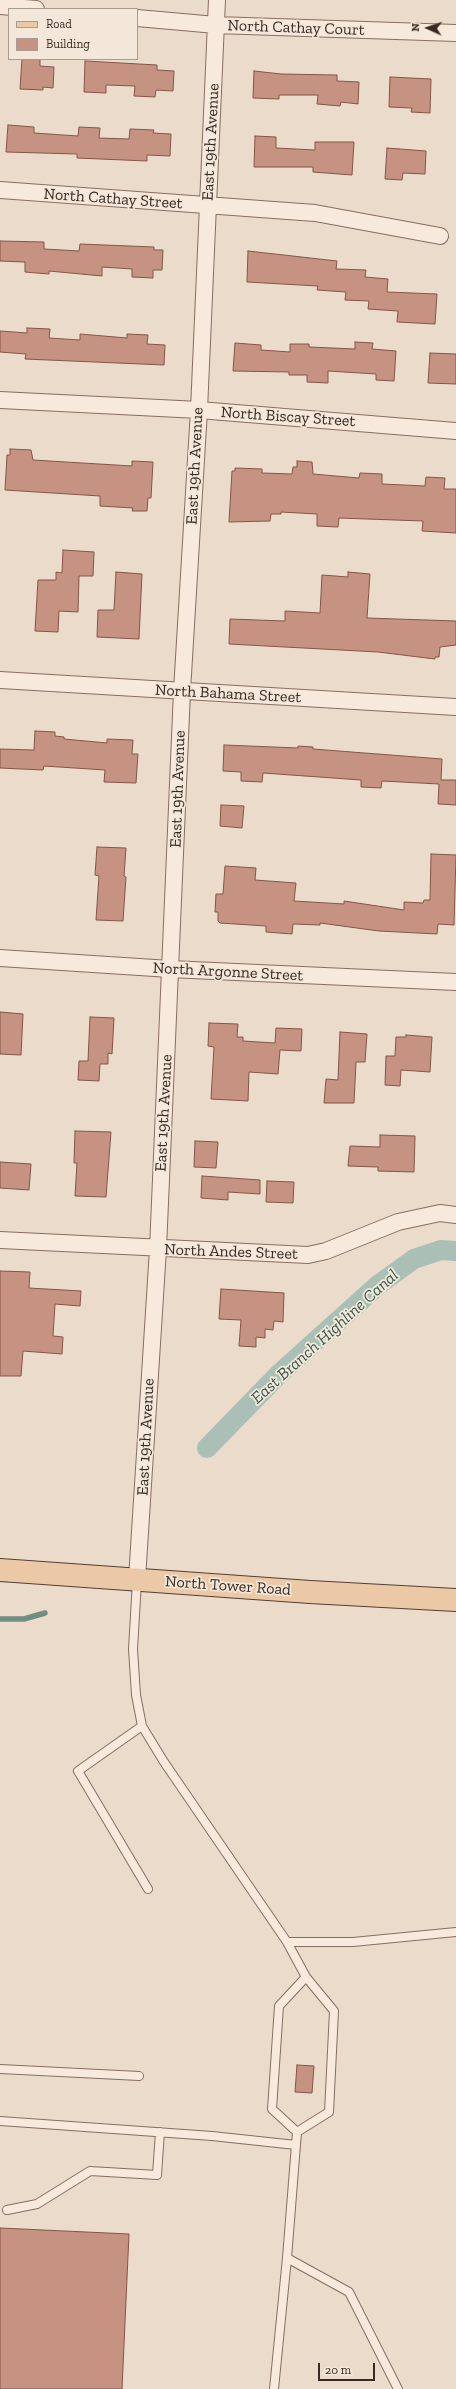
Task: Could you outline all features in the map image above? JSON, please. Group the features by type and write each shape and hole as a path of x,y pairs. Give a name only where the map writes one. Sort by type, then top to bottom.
{"main road":[{"name":"North Tower Road","path":"0,1570 310,1592 456,1600"}],"street":[{"name":"East 19th Avenue","path":"137,1579 158,1249 182,691 199,410 217,0"},
{"path":"0,6 24,8"},
{"name":"North Cathay Court","path":"138,18 216,25 456,34"},
{"name":"North Cathay Street","path":"0,190 315,213 440,236"},
{"name":"North Biscay Street","path":"0,400 199,410 456,431"},
{"name":"North Bahama Street","path":"0,680 456,707"},
{"name":"North Argonne Street","path":"0,958 170,969 456,982"},
{"name":"North Andes Street","path":"0,1240 158,1249 308,1255 326,1251 398,1222 440,1213 456,1215"}],"lane":[{"path":"137,1579 133,1649 136,1695 142,1726 164,1762 287,1942 306,1977 334,2011 329,2112 297,2132"},
{"path":"142,1726 78,1771 148,1890"},
{"path":"287,1942 353,1942 456,1932"},
{"path":"297,2132 272,2109 279,2006 306,1977"},
{"path":"0,2069 140,2076"},
{"path":"0,2122 160,2132 296,2145"},
{"path":"7,2210 37,2204 90,2171 157,2175 160,2132"},
{"path":"274,2389 287,2258 297,2132"},
{"path":"287,2258 349,2292 398,2389"}],"building":[{"path":"22,60 40,60 40,66 54,67 53,88 43,87 43,90 20,89"},
{"path":"85,61 157,65 157,70 174,71 173,91 156,90 155,97 134,96 135,86 106,85 106,93 84,92"},
{"path":"254,71 281,74 337,75 337,81 359,82 358,104 341,102 340,106 317,104 318,95 279,95 279,99 253,98"},
{"path":"390,77 431,79 430,113 411,112 412,108 389,107"},
{"path":"8,125 34,127 34,133 78,136 79,127 100,128 99,138 129,139 130,129 154,130 153,133 171,134 170,156 147,155 147,161 77,158 77,154 6,152"},
{"path":"255,136 276,137 276,148 315,150 315,142 354,142 352,175 313,172 313,167 254,167"},
{"path":"387,148 426,151 425,174 403,173 402,180 385,179"},
{"path":"0,241 44,242 44,249 79,251 80,244 154,247 154,250 163,250 162,270 153,270 153,278 132,277 132,269 102,267 102,276 49,271 49,274 25,272 25,262 0,261"},
{"path":"248,251 337,261 336,269 366,270 365,277 388,279 387,292 437,294 435,324 397,322 398,311 368,309 369,301 345,300 346,292 317,290 318,286 247,282"},
{"path":"27,328 50,329 49,338 80,340 80,334 127,338 127,334 148,335 147,344 165,345 164,365 25,359 26,354 0,352 0,331 27,333"},
{"path":"355,342 373,343 372,349 396,351 394,381 376,380 376,374 328,371 328,383 307,382 307,375 289,375 289,372 233,371 235,343 261,345 261,350 290,352 290,344 309,344 309,347 355,349"},
{"path":"430,353 456,354 456,384 428,383"},
{"path":"10,449 31,450 33,460 132,466 132,461 153,462 151,498 148,498 147,511 132,511 133,508 100,506 100,496 5,490 7,455 10,455"},
{"path":"297,461 312,462 313,474 359,478 360,473 382,474 382,484 425,486 426,477 445,478 444,489 456,489 456,533 422,531 423,521 339,518 338,527 317,526 317,514 281,512 281,514 271,514 270,521 229,522 232,471 235,471 235,468 262,469 262,473 292,474 293,467 297,467"},
{"path":"63,550 94,552 93,576 79,576 78,612 59,611 58,632 35,631 38,580 56,580 56,572 62,573"},
{"path":"116,572 142,574 139,639 97,637 98,610 114,610"},
{"path":"348,572 370,574 367,618 456,621 456,645 440,647 439,657 435,657 435,659 378,652 229,644 230,619 285,621 285,611 320,613 322,575 348,577"},
{"path":"35,731 55,732 55,736 64,737 64,739 107,743 107,739 133,740 132,754 138,754 136,783 104,782 105,770 44,766 43,770 0,768 0,749 34,750"},
{"path":"224,745 298,748 298,746 313,747 313,749 442,759 441,780 456,780 456,805 438,804 439,784 382,781 381,788 361,787 361,780 263,773 262,782 241,781 241,772 223,771"},
{"path":"221,805 244,806 242,828 220,826"},
{"path":"97,847 126,848 123,921 96,920 99,876 95,875"},
{"path":"431,854 456,855 454,925 438,924 437,934 379,931 320,923 320,925 293,924 292,934 266,932 266,926 220,923 218,921 218,912 215,912 216,894 223,894 225,866 256,868 255,880 296,883 294,901 344,904 344,901 404,910 404,902 423,903 424,900 430,900"},
{"path":"0,1012 23,1014 21,1055 0,1054"},
{"path":"90,1017 114,1018 112,1054 108,1053 108,1064 100,1064 99,1081 78,1080 79,1061 88,1061"},
{"path":"209,1023 238,1024 237,1037 243,1037 243,1041 275,1043 276,1028 302,1029 301,1051 280,1050 278,1074 249,1072 248,1101 211,1099 214,1047 208,1046"},
{"path":"340,1032 367,1034 365,1062 356,1062 354,1103 324,1103 326,1079 338,1080"},
{"path":"406,1035 432,1037 430,1072 401,1070 400,1086 385,1085 386,1056 395,1056 396,1037 406,1037"},
{"path":"75,1131 111,1132 106,1197 75,1196 77,1163 74,1163"},
{"path":"380,1135 415,1136 414,1172 378,1171 378,1167 348,1166 350,1146 380,1147"},
{"path":"195,1141 218,1142 216,1168 194,1167"},
{"path":"0,1162 31,1164 29,1190 0,1188"},
{"path":"202,1176 260,1180 260,1194 228,1192 228,1200 201,1198"},
{"path":"267,1181 294,1182 293,1203 266,1202"},
{"path":"0,1271 30,1272 29,1288 81,1291 80,1306 55,1304 53,1336 63,1337 62,1354 23,1351 21,1376 0,1376"},
{"path":"221,1289 284,1293 283,1322 274,1321 273,1330 265,1329 265,1338 256,1337 256,1347 239,1346 241,1320 219,1319"},
{"path":"297,2065 314,2066 312,2093 295,2092"},
{"path":"0,2228 129,2234 122,2389 0,2389"}],"waterway":[{"name":"East Branch Highline Canal","path":"207,1448 279,1374 378,1285 414,1259 441,1250 456,1251"},
{"path":"0,1619 24,1619 45,1613"}]}
